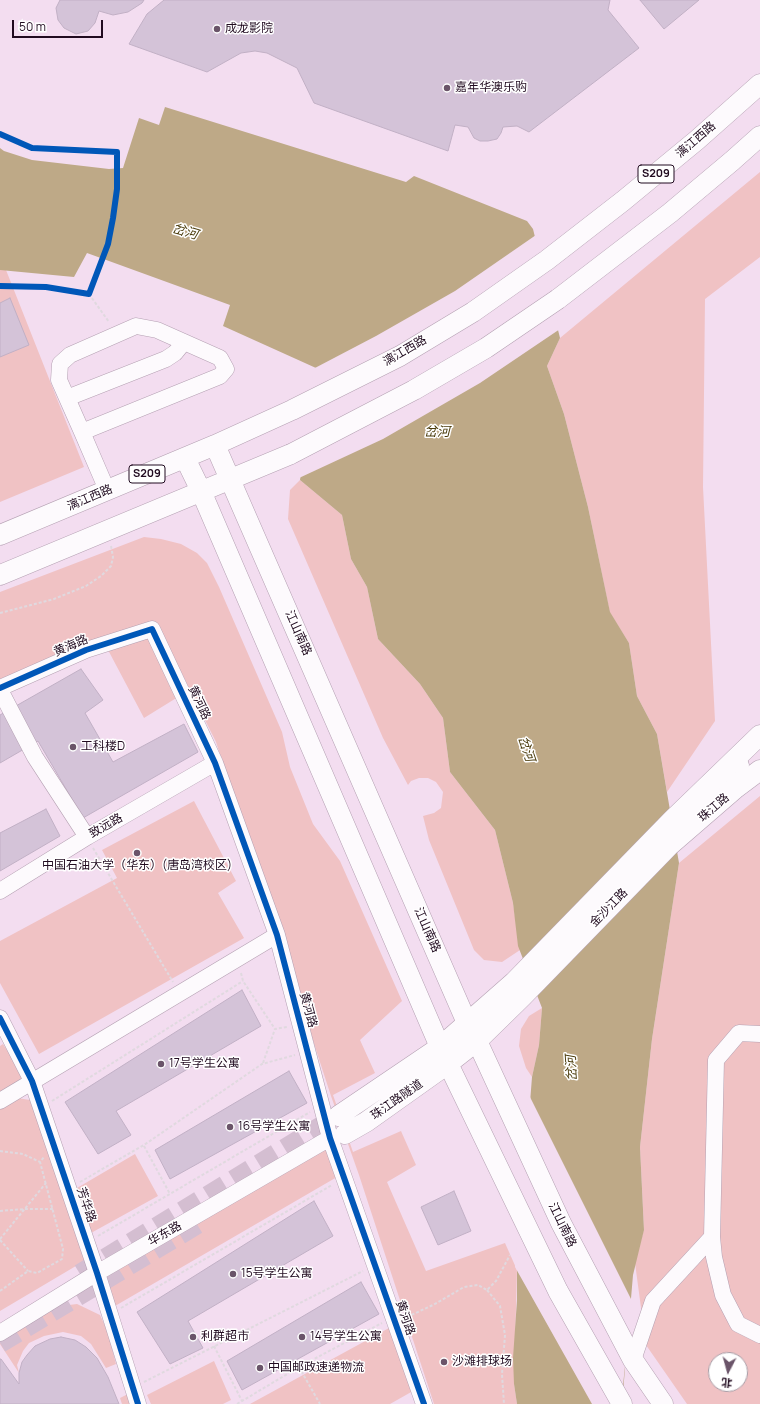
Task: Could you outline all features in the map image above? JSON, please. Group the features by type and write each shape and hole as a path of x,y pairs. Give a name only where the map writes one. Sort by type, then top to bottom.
{"main road":[{"name":"漓江西路","path":"0,535 215,445 292,410 400,356 472,312 547,260 623,201 697,140 760,84"},
{"path":"0,575 291,454 414,390 486,348 558,299 670,213 760,136"},
{"name":"江山南路","path":"215,445 467,1023 477,1040 561,1224 631,1356 663,1404"},
{"path":"185,458 201,491 445,1055 558,1291 622,1404"},
{"name":"金沙江路","path":"445,1055 477,1040 519,989 672,820 760,735"},
{"name":"珠江路","path":"669,846 736,788 760,770"},
{"name":"金沙江路","path":"445,1055 467,1023 519,989 669,846"},
{"name":"珠江路隧道","path":"330,1110 445,1055"},
{"name":"珠江路隧道","path":"338,1136 366,1122 445,1055"}],"street":[{"path":"82,432 220,376 226,369 220,358 157,330 136,326 70,355 60,364 59,380 107,490"},
{"path":"68,398 166,359 175,353 184,342"},
{"name":"黄海路","path":"0,689 86,650 152,629"},
{"name":"黄河路","path":"152,629 215,763 277,935 308,1052 330,1110 338,1136 344,1177 424,1404"},
{"path":"0,689 35,757 87,837"},
{"name":"金沙江路","path":"669,846 760,743"},
{"name":"致远路","path":"0,891 87,837 215,763"},
{"path":"0,1101 277,935"},
{"name":"芳华路","path":"0,1018 32,1081 97,1273 138,1404"},
{"path":"760,1034 739,1033 716,1060 712,1237 714,1258 723,1295 738,1324 760,1335"},
{"name":"华东路","path":"0,1332 97,1273 338,1136"},
{"path":"631,1356 653,1301 712,1237"}],"path":[{"path":"82,292 90,291 100,310 118,334"},
{"path":"0,613 54,599 86,586 102,576 111,566 113,557 110,546"},
{"path":"87,837 180,993"},
{"path":"237,959 243,981 275,1029"},
{"path":"41,1108 243,981"},
{"path":"275,1029 300,1025"},
{"path":"262,1064 275,1029"},
{"path":"68,1188 144,1145 262,1064 308,1052"},
{"path":"87,1243 170,1194 330,1110"},
{"path":"144,1145 170,1194"},
{"path":"40,1162 54,1146"},
{"path":"0,1151 23,1154 40,1162 46,1183 53,1209 63,1249 62,1259 37,1273 28,1271 0,1240 46,1183"},
{"path":"110,1315 344,1177"},
{"path":"0,1211 53,1209"},
{"path":"487,1290 496,1281 510,1255"},
{"path":"133,1388 375,1265"},
{"path":"0,1291 28,1271"},
{"path":"237,1404 299,1367 394,1320 433,1305 464,1287 478,1285 487,1290 500,1306 505,1335 502,1374 504,1404"},
{"path":"214,1346 242,1401"},
{"path":"299,1367 320,1404"}],"shaded area":[{"path":"760,172 760,257 705,299 703,487 715,721 667,792 657,734 637,696 629,643 610,613 588,507 564,414 547,366 560,338"},
{"path":"0,270 6,270 84,467 0,502"},
{"path":"300,480 342,515 351,559 367,587 378,639 420,684 443,718 450,772 495,830 513,903 520,950 502,962 484,960 474,950 429,840 423,816 434,813 441,808 443,792 436,782 428,778 419,778 411,781 408,785 383,738 288,519 290,490"},
{"path":"144,537 181,544 197,553 207,563 219,587 282,732 290,767 313,824 340,861 402,1001 360,1040 375,1073 333,1095 353,1152 401,1131 416,1165 387,1182 426,1271 505,1243 517,1270 514,1384 517,1404 434,1404 359,1175 331,1096 216,742 158,626 0,685 0,592"},
{"path":"150,633 178,697 144,718 107,648"},
{"path":"760,796 760,1404 687,1404 646,1345 635,1263 644,1229 640,1147 652,1039 679,863"},
{"path":"194,801 236,881 218,893 244,938 39,1054 0,983 0,941 117,878 102,850"},
{"path":"542,1008 539,1045 532,1077 526,1068 519,1046 521,1029 529,1016"},
{"path":"3,1044 26,1079 0,1096 0,1046"},
{"path":"17,1098 30,1100 86,1260 0,1311 0,1108"},
{"path":"328,1146 337,1177 115,1306 105,1276"},
{"path":"135,1154 158,1196 91,1233 77,1188"},
{"path":"77,1304 100,1315 108,1332 116,1364 106,1368 91,1344 81,1336 63,1332 44,1336 29,1343 23,1351 17,1365 19,1373 0,1344 0,1338 61,1306"},
{"path":"389,1328 413,1391 390,1404 250,1404"},
{"path":"214,1361 231,1400 223,1404 151,1404 147,1395"},
{"path":"130,1393 133,1404 122,1404 120,1398"}],"water":[{"name":"岔河","path":"165,107 406,182 414,176 527,221 533,229 560,338 547,366 564,414 588,507 610,612 629,643 637,696 657,734 679,863 652,1039 640,1147 644,1230 633,1275 622,1404 517,1404 514,1384 513,1358 517,1300 517,1270 532,1077 539,1045 542,1008 518,946 513,903 495,830 450,772 443,718 420,684 378,639 367,587 351,559 342,515 300,480 316,368 223,326 230,305 87,253 74,277 0,270 0,148 4,151 32,160 109,169 123,168 139,118 159,125"}],"pier":[{"path":"536,235 560,329 480,383 383,439 299,478 313,369 376,336 455,291"},
{"path":"528,1093 632,1301 621,1404 592,1404 515,1267"}],"building":[{"path":"60,0 144,0 128,12 113,15 99,11 95,23 88,31 76,34 64,28 58,20 56,8"},
{"name":"嘉年华澳乐购","path":"164,0 610,0 608,10 639,48 529,132 517,126 503,127 497,139 480,141 474,138 468,127 455,125 448,151 314,103 297,68 267,53 255,51 241,53 207,72 129,44 147,14"},
{"path":"640,0 699,0 664,29"},
{"path":"10,298 29,345 0,357 0,303"},
{"name":"工科楼D","path":"81,669 103,700 85,713 113,762 184,724 198,752 83,818 38,741 0,763 0,715"},
{"path":"46,809 60,836 0,871 0,833"},
{"name":"17号学生公寓","path":"242,990 261,1026 116,1111 131,1135 98,1154 65,1102"},
{"name":"16号学生公寓","path":"289,1071 307,1103 170,1179 155,1150"},
{"path":"454,1191 471,1231 438,1245 421,1207"},
{"name":"15号学生公寓","path":"314,1201 333,1236 188,1321 203,1348 170,1364 137,1312"},
{"name":"14号学生公寓","path":"361,1282 379,1314 242,1390 227,1361"},
{"path":"61,1337 75,1340 86,1347 97,1358 108,1377 119,1404 0,1404 0,1359 19,1384 19,1373 22,1362 35,1346 50,1339"}],"tunnel":[{"path":"80,1274 338,1116"},
{"path":"0,1343 204,1220"}],"cycle path":[{"path":"0,134 32,148 117,152 117,189 108,244 89,294 46,287 0,286"},
{"path":"0,688 86,650 152,629 215,763 277,935 330,1138 424,1404"},
{"path":"0,1018 32,1081 97,1273 138,1404"}],"place":[{"name":"成龙影院","path":"217,29"},
{"name":"嘉年华澳乐购","path":"447,88"},
{"name":"工科楼D","path":"73,747"},
{"name":"中国石油大学（华东）(唐岛湾校区)","path":"137,853"},
{"name":"17号学生公寓","path":"161,1064"},
{"name":"16号学生公寓","path":"230,1127"},
{"name":"15号学生公寓","path":"233,1274"},
{"name":"利群超市","path":"193,1337"},
{"name":"14号学生公寓","path":"302,1337"},
{"name":"沙滩排球场","path":"444,1362"},
{"name":"中国邮政速递物流","path":"260,1368"}]}
